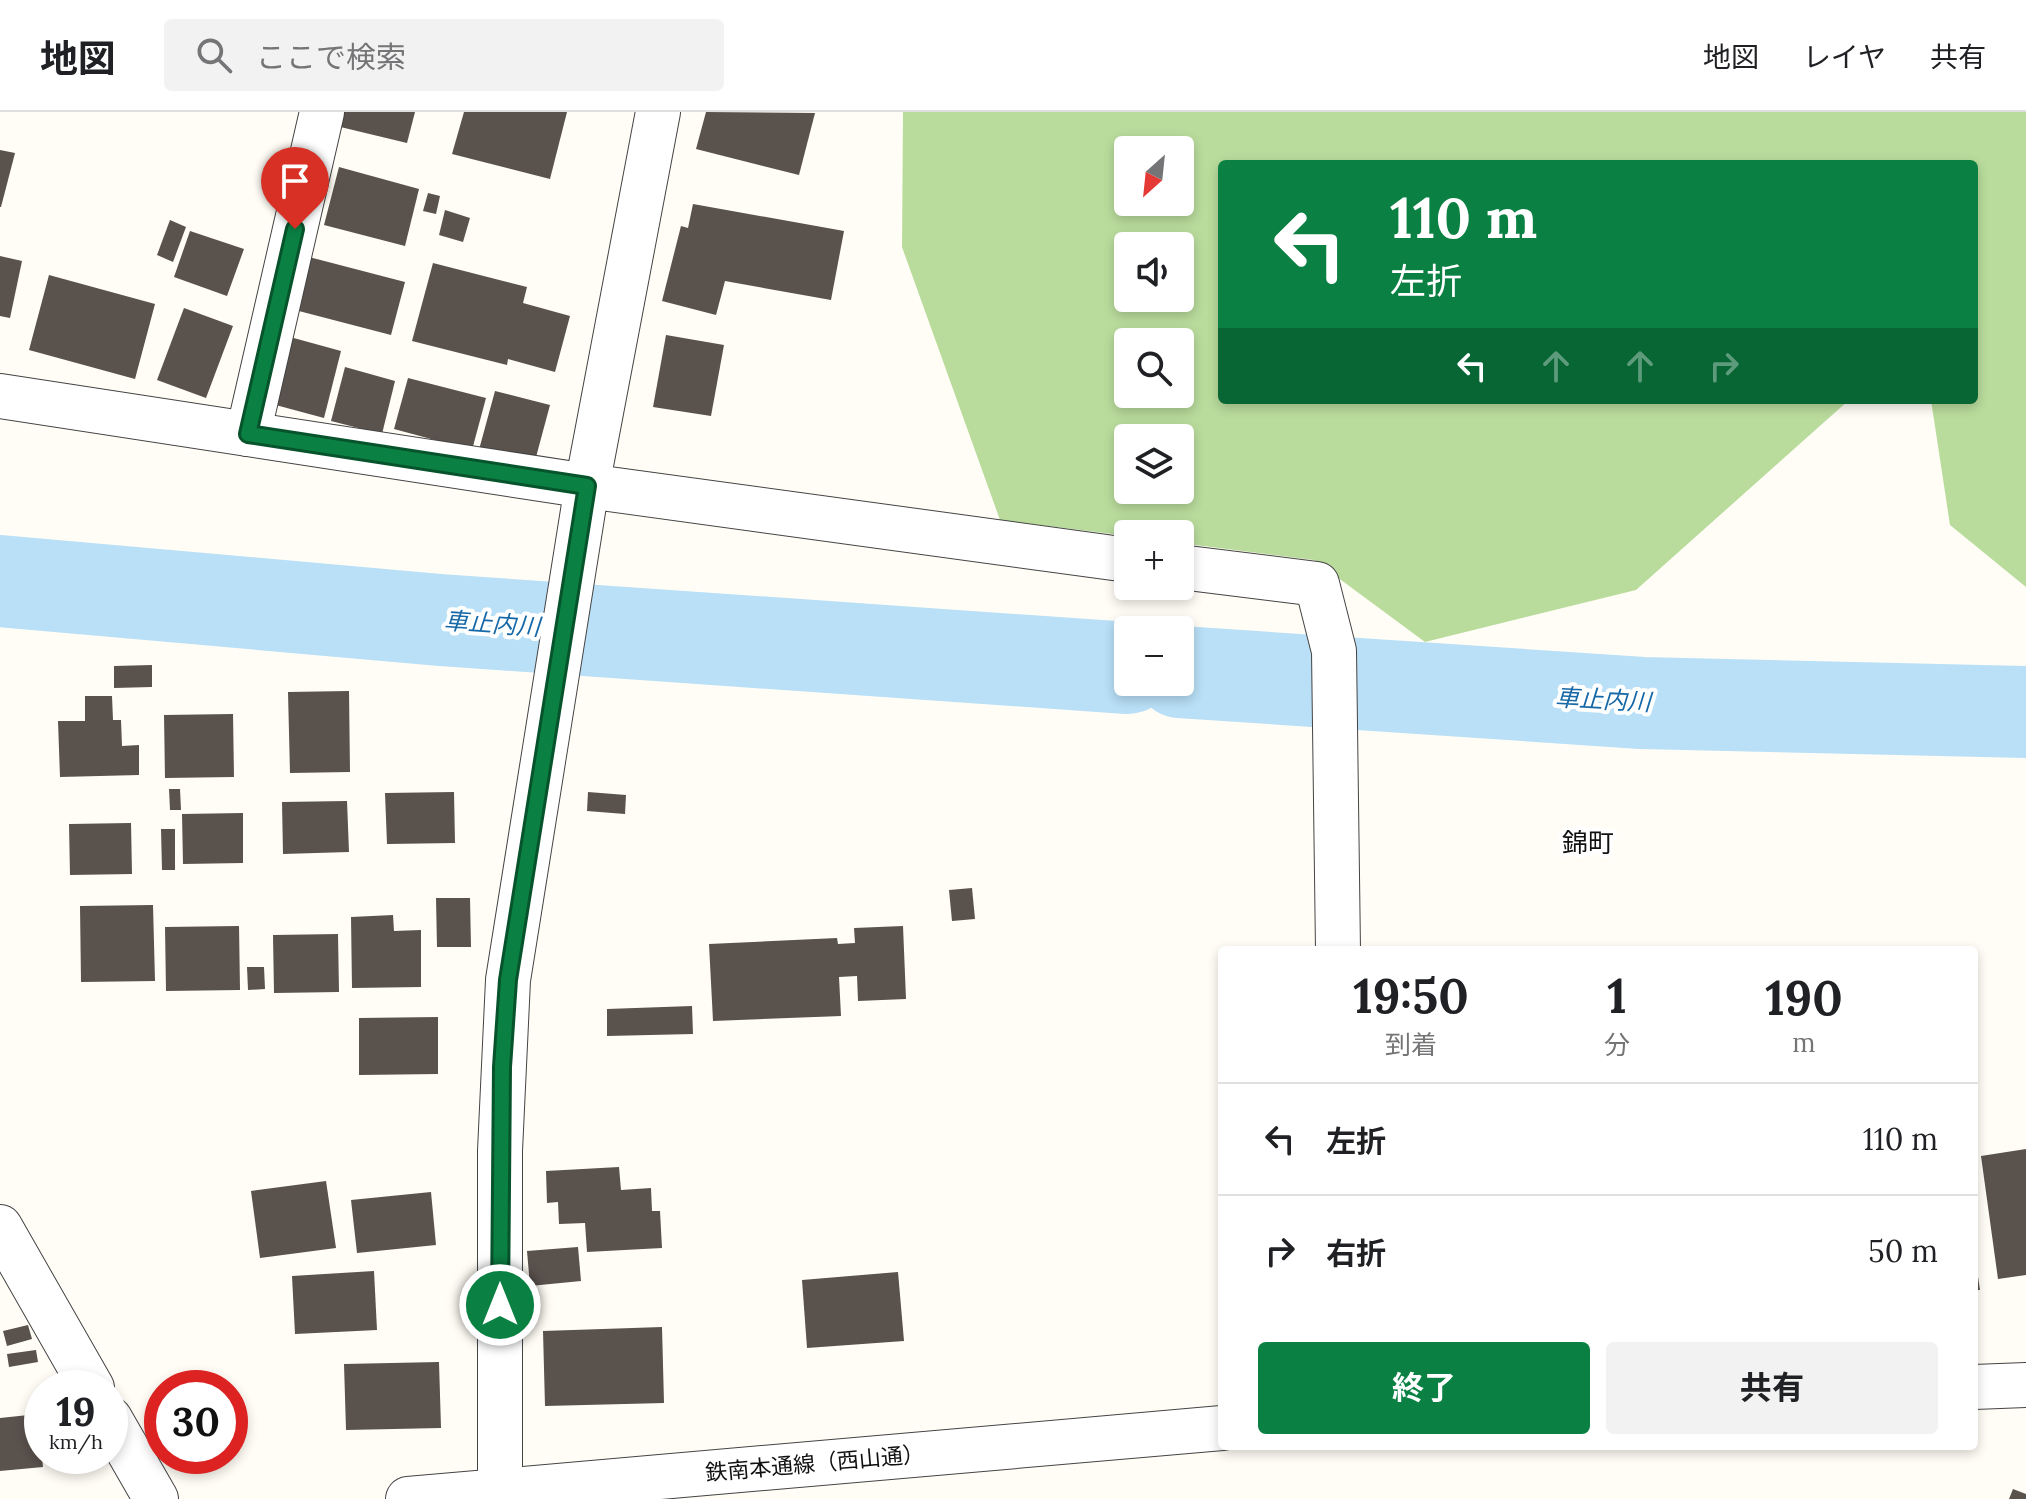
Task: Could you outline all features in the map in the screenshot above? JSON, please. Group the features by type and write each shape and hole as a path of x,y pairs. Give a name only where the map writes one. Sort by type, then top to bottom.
{"street":[{"path":"248,434 322,112"},
{"path":"500,1490 501,1123 508,980 587,486 658,112"},
{"path":"0,396 587,486 1114,558"},
{"path":"1194,569 1317,584 1334,651 1338,946"},
{"path":"0,1227 82,1370"},
{"path":"1978,1387 2026,1385"},
{"name":"鉄南本通線（西山通）","path":"408,1499 1218,1428"},
{"path":"128,1450 156,1499"}],"green space":[{"path":"903,112 2026,112 2026,587 1950,525 1932,404 1978,404 1978,160 1218,160 1218,404 1845,404 1636,590 1425,642 1314,560 1194,545 1194,520 1114,520 1114,534 1000,520 902,247"}],"building":[{"path":"332,112 415,112 407,143 328,124"},
{"path":"464,112 567,112 550,179 452,154"},
{"path":"706,112 815,113 799,175 696,149"},
{"path":"0,150 15,153 1,207 0,207"},
{"path":"339,167 419,189 405,246 324,225"},
{"path":"428,193 440,196 436,214 423,211"},
{"path":"693,204 844,231 831,300 725,281 716,315 662,301 681,226 688,228"},
{"path":"445,210 470,218 463,242 439,235"},
{"path":"170,220 186,227 173,262 157,255"},
{"path":"190,231 244,249 227,296 174,277"},
{"path":"0,256 22,261 10,318 0,316"},
{"path":"309,257 405,282 391,335 295,310"},
{"path":"433,263 527,287 523,303 570,316 555,372 508,359 507,365 412,341"},
{"path":"49,275 155,304 135,379 29,350"},
{"path":"184,308 233,326 206,398 157,380"},
{"path":"666,335 724,345 711,416 653,407"},
{"path":"290,337 341,351 324,418 272,404"},
{"path":"345,367 395,381 382,434 331,421"},
{"path":"408,378 486,398 472,450 394,429"},
{"path":"495,391 550,405 532,472 477,457"},
{"path":"152,665 152,687 114,688 114,666"},
{"path":"349,691 350,772 290,773 288,692"},
{"path":"85,696 112,696 113,720 121,720 122,746 139,745 139,775 60,777 58,721 85,721"},
{"path":"233,714 234,777 165,778 164,715"},
{"path":"169,789 180,789 181,810 170,810"},
{"path":"454,792 455,843 387,844 385,793"},
{"path":"588,792 626,795 625,814 587,811"},
{"path":"347,801 349,852 283,854 282,802"},
{"path":"243,813 243,863 183,864 182,814"},
{"path":"131,823 132,874 70,875 69,824"},
{"path":"161,829 175,829 175,870 162,870"},
{"path":"972,888 975,919 952,921 949,890"},
{"path":"436,898 470,898 471,947 437,947"},
{"path":"153,905 155,981 81,982 80,906"},
{"path":"393,915 394,931 421,930 421,987 352,988 351,917"},
{"path":"239,926 240,990 166,991 165,927"},
{"path":"903,926 906,999 858,1001 857,976 839,977 841,1016 713,1021 709,944 837,938 838,944 855,943 854,928"},
{"path":"338,934 339,992 274,993 273,935"},
{"path":"247,967 264,967 265,989 248,990"},
{"path":"692,1006 693,1034 607,1036 607,1009"},
{"path":"438,1017 438,1074 359,1075 359,1018"},
{"path":"2026,1149 2026,1275 1998,1279 1981,1156"},
{"path":"619,1167 621,1190 651,1188 652,1211 660,1211 662,1248 587,1252 585,1223 559,1224 558,1202 547,1203 546,1171"},
{"path":"326,1181 336,1248 260,1258 251,1191"},
{"path":"431,1192 436,1245 357,1253 351,1200"},
{"path":"578,1247 581,1281 530,1286 527,1251"},
{"path":"374,1271 377,1330 295,1334 292,1276"},
{"path":"898,1272 904,1341 807,1348 802,1280"},
{"path":"28,1325 32,1339 7,1346 3,1331"},
{"path":"662,1327 664,1403 545,1406 543,1331"},
{"path":"36,1350 38,1362 9,1367 7,1354"},
{"path":"439,1362 441,1428 346,1430 344,1364"},
{"path":"24,1415 24,1469 0,1471 0,1418"},
{"path":"2013,1489 2026,1494 2026,1499 2009,1499"}],"waterway":[{"name":"車止内川","path":"0,581 440,620 1114,667"},
{"name":"車止内川","path":"1194,673 1642,703 2026,712"}],"district":[{"name":"錦町","path":"1588,843"}],"route":[{"path":"295,229 248,434 587,486 508,980 502,1067 500,1305"}]}
